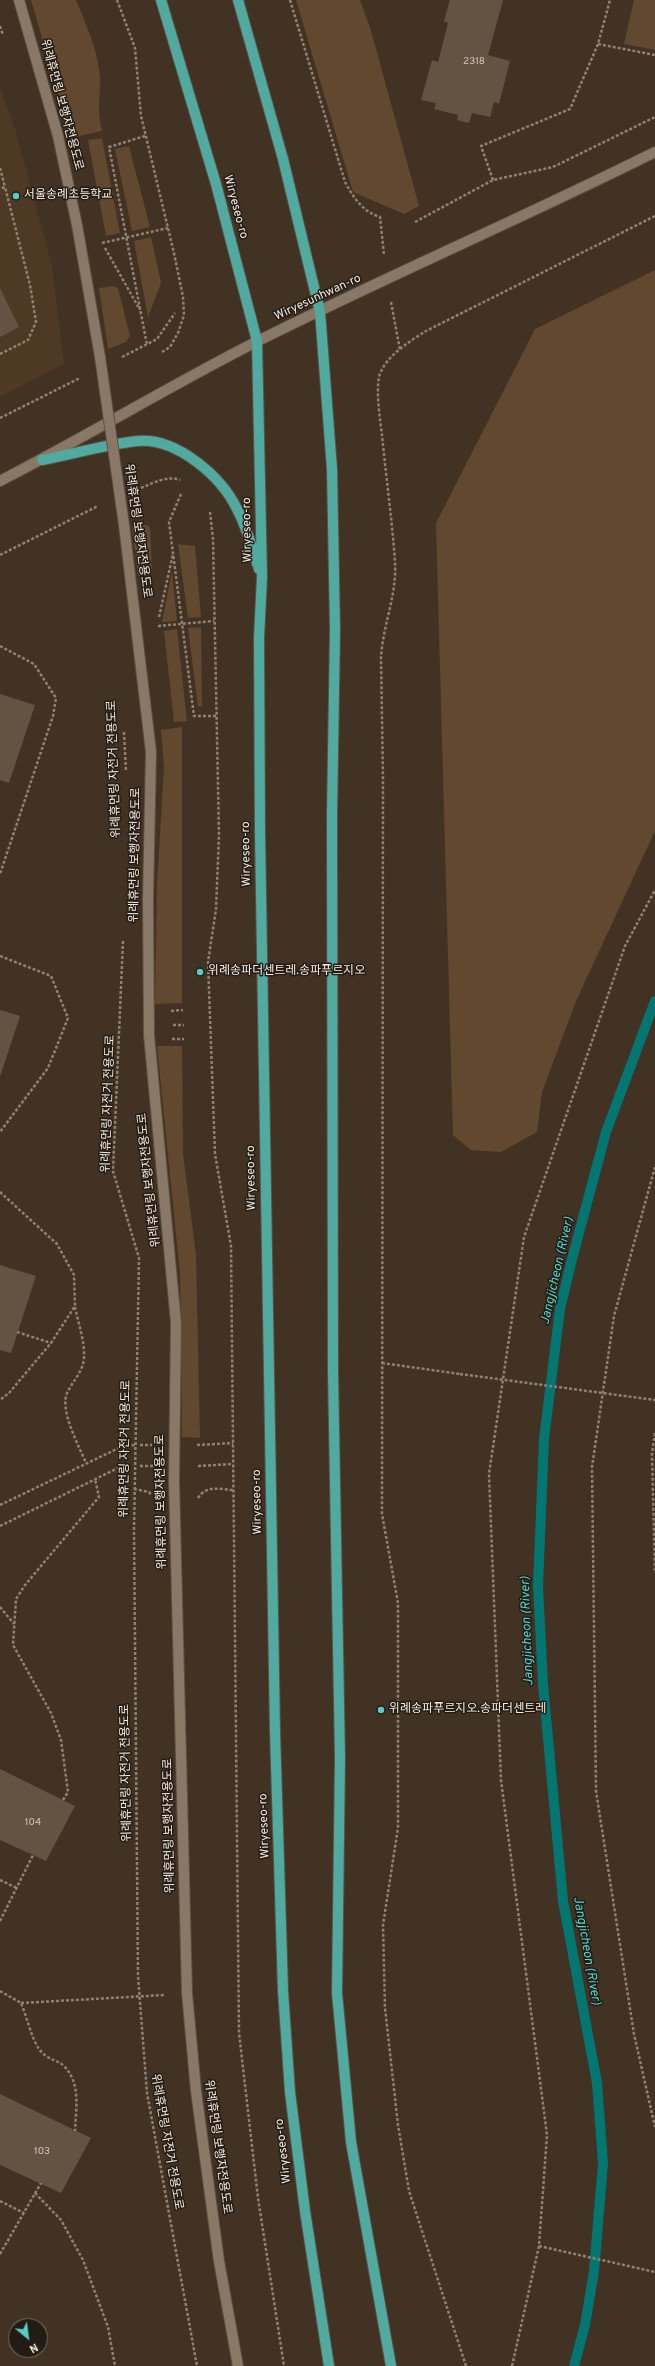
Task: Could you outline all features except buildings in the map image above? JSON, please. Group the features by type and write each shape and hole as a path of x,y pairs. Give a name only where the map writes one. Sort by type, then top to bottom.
{"main road":[{"name":"Wiryeseo-ro","path":"161,0 216,184 257,341 262,576 259,638 260,849 274,1732 283,1984 290,2092 305,2211 329,2366"},
{"path":"238,0 283,159 320,312 332,470 335,630 332,815 333,1364 340,1758 337,1993 351,2142 391,2366"},
{"path":"42,460 139,441 164,445 189,456 214,477 237,508 262,576"}],"street":[{"name":"위례휴먼링 보행자전용도로","path":"19,0 58,136 77,225 100,357 124,525 151,752 148,900 149,1035 176,1323 174,1480 187,1994 196,2091 219,2261 238,2366"},
{"name":"Wiryesunhwan-ro","path":"0,482 42,460 175,384 257,341 550,204 655,152"}],"path":[{"path":"117,0 135,48 141,116 183,297 184,315 178,333 170,347 162,352"},
{"path":"290,0 344,182 355,200 372,215 380,217 383,246"},
{"path":"493,180 481,146 570,109 598,44 610,0"},
{"path":"598,44 655,55"},
{"path":"414,222 493,180 553,167 655,116"},
{"path":"145,136 109,148 147,345"},
{"path":"0,168 30,285 36,322 28,340 0,354"},
{"path":"0,189 5,187"},
{"path":"466,2366 409,2191 398,2124 385,2008 383,1925 398,1828 398,1603 382,1514 383,780 381,658 382,645 395,586 395,562 381,425 379,377 389,360 426,331 655,216"},
{"path":"140,310 102,243 168,228"},
{"path":"158,340 175,313"},
{"path":"394,321 400,351"},
{"path":"138,489 160,480 175,478 182,481"},
{"path":"181,494 169,522 194,716 217,716"},
{"path":"0,555 102,505"},
{"path":"208,505 212,517 219,835 216,909 208,962 215,1154 231,1246 239,2033 258,2198 284,2366"},
{"path":"173,554 157,626 214,621"},
{"path":"0,646 34,664 56,698 53,716 0,874"},
{"name":"위례휴먼링 자전거 전용도로","path":"123,725 126,779"},
{"path":"512,2366 539,2246 547,2134 501,1780 489,1474 524,1238 625,946 655,890"},
{"name":"위례휴먼링 자전거 전용도로","path":"124,935 113,1171 139,1258 134,1530 140,1996 147,2092 197,2366"},
{"path":"0,956 51,976 68,1018 48,1068 0,1132"},
{"path":"173,1024 184,1025"},
{"path":"655,1167 614,1316 592,1467 596,1791 634,2034 655,2127"},
{"path":"0,1192 57,1244 74,1275 75,1306 84,1358 77,1378 67,1392 66,1408 71,1430 86,1463"},
{"path":"0,1400 9,1393 51,1343 75,1306"},
{"path":"17,1332 51,1343"},
{"path":"382,1363 655,1400"},
{"path":"655,1433 652,1454 655,1574"},
{"path":"192,1445 233,1443"},
{"path":"0,1505 123,1446 135,1445"},
{"path":"140,1445 145,1445"},
{"path":"191,1466 233,1464"},
{"path":"0,1526 120,1466 130,1467"},
{"path":"140,1466 145,1466"},
{"path":"62,1800 68,1792 61,1740 39,1689 13,1645 16,1599 24,1585 99,1496 95,1479"},
{"path":"0,1607 15,1624"},
{"path":"0,1921 33,1855"},
{"path":"0,1880 17,1888"},
{"path":"0,1992 21,2003 187,1994"},
{"path":"21,2003 38,2048 48,2059 63,2065 74,2079 77,2098 75,2131"},
{"path":"0,2254 41,2184"},
{"path":"35,2193 61,2220 83,2260 108,2328 115,2366"},
{"path":"0,2201 24,2213"},
{"path":"539,2246 655,2272"}],"shaded area":[{"path":"31,0 76,0 91,39 99,69 99,110 102,131 71,138"},
{"path":"296,0 360,0 370,27 419,206 404,214 353,192"},
{"path":"634,0 655,0 655,50 624,44"},
{"name":"서울송례초등학교","path":"0,88 14,125 52,266 64,364 0,397"},
{"path":"102,138 120,233 106,236 88,140"},
{"path":"129,146 150,227 132,231 115,149"},
{"path":"151,237 161,283 148,317 134,241"},
{"path":"655,270 655,831 576,1001 542,1092 537,1132 501,1152 471,1150 453,1135 436,523 535,329"},
{"path":"113,286 118,288 130,336 126,342 108,349 99,288"},
{"path":"147,525 150,527 152,572 150,575 138,576 132,526"},
{"path":"178,544 195,546 201,617 188,618"},
{"path":"172,571 177,621 162,622"},
{"path":"201,627 202,706 198,707 188,628"},
{"path":"177,629 187,721 174,722 164,631"},
{"path":"182,727 182,1003 155,1004 157,884 164,766 161,730"},
{"path":"157,1046 182,1046 183,1153 196,1255 200,1438 182,1437 180,1274"}],"waterway":[{"name":"Jangjicheon (River)","path":"574,2366 585,2325 594,2271 603,2163 597,2083 563,1901 543,1684 538,1586 544,1439 560,1309 572,1259 606,1132 655,1001"}],"place":[{"name":"서울송례초등학교","path":"16,196"},
{"name":"위례송파더센트레.송파푸르지오","path":"200,972"},
{"name":"위례송파푸르지오.송파더센트레","path":"381,1710"}]}
